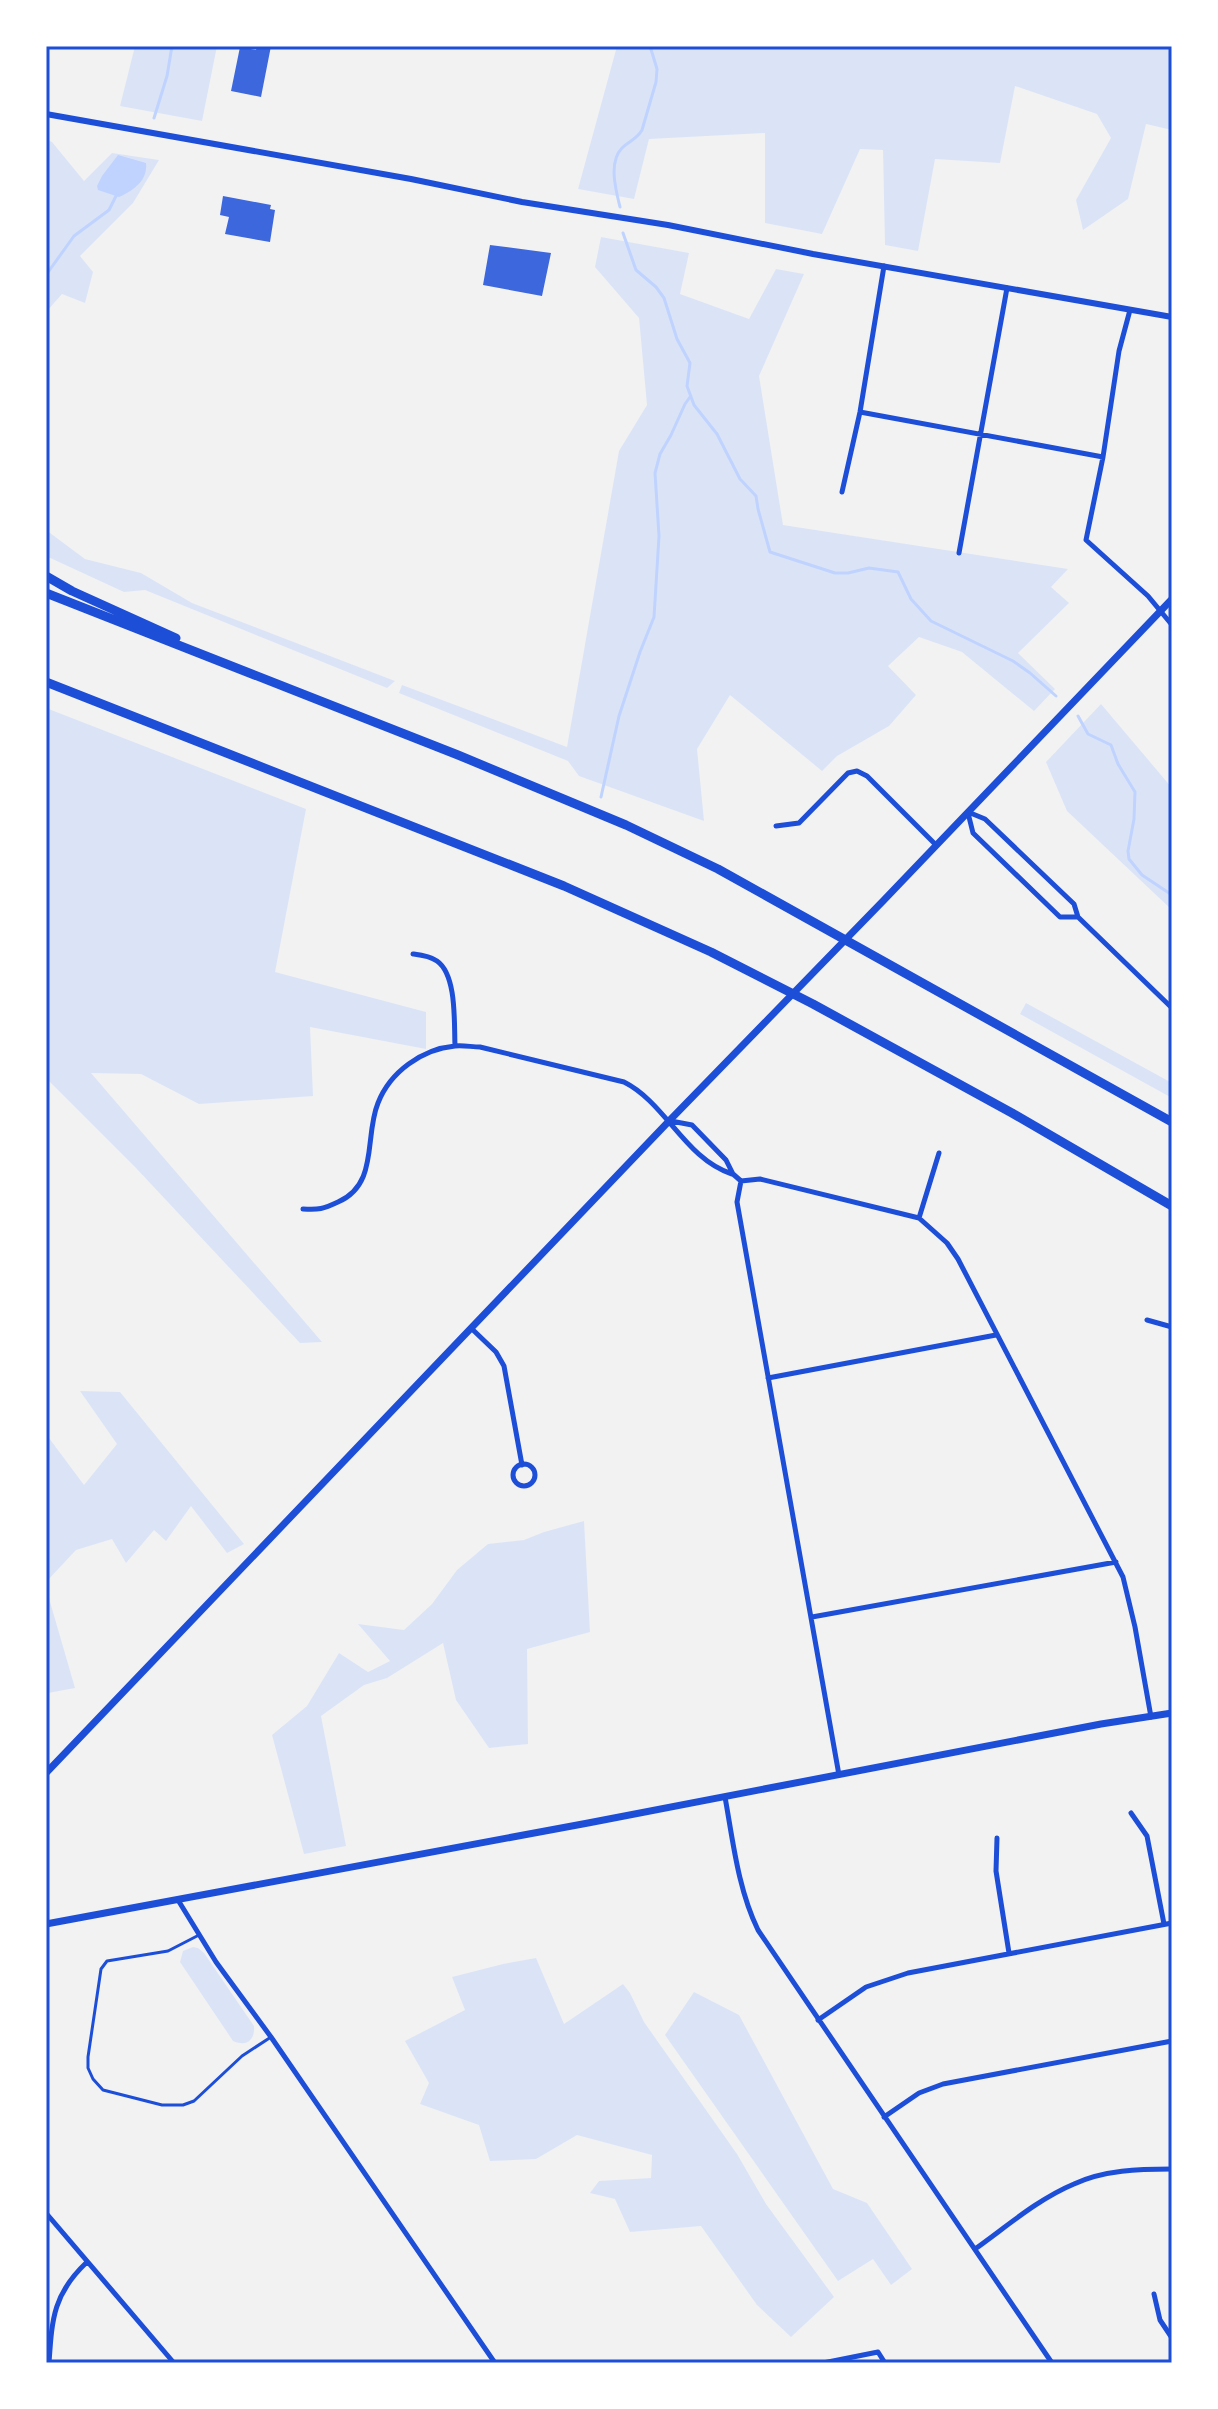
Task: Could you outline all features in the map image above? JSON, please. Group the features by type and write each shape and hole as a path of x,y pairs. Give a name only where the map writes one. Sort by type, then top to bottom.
{"highway":[{"path":"46,576 72,591 251,673"},
{"path":"46,593 458,755 626,825 718,869 1172,1122"},
{"path":"46,682 549,880 711,952 999,1106 1172,1206"}],"main road":[{"path":"46,1773 1172,599"},
{"path":"46,1924 1172,1713"}],"street":[{"path":"46,114 1172,317"},
{"path":"842,492 860,412 884,266"},
{"path":"959,553 1007,288"},
{"path":"1130,310 1119,351 1103,457 1086,540 1148,596 1172,625"},
{"path":"860,412 1103,457"},
{"path":"776,826 799,823 839,780 857,771 867,776 936,845"},
{"path":"968,812 973,833 1060,917 1078,917"},
{"path":"968,812 985,819 1074,904 1078,917 1172,1008"},
{"path":"413,954 440,962 447,973 451,987 455,1046"},
{"path":"303,1209 321,1210 352,1194 365,1175 374,1118 387,1086 397,1073 421,1056 455,1046 480,1047 624,1082 637,1089 670,1120 681,1137 719,1170 733,1174"},
{"path":"670,1120 692,1125 726,1160 733,1174 741,1181 760,1179 919,1218 947,1243 1123,1577 1151,1717"},
{"path":"919,1218 939,1153"},
{"path":"741,1181 737,1202 839,1775"},
{"path":"1147,1320 1172,1327"},
{"path":"472,1329 496,1352 504,1366 522,1465"},
{"path":"768,1378 996,1335"},
{"path":"522,1465 530,1466 535,1473 533,1482 526,1486 518,1485 513,1477 515,1469 522,1465"},
{"path":"812,1617 1116,1562"},
{"path":"725,1797 749,1912 758,1930 1052,2363"},
{"path":"1131,1813 1147,1836 1164,1924"},
{"path":"997,1838 996,1871 1009,1953"},
{"path":"178,1900 216,1962 495,2363"},
{"path":"818,2020 866,1987 908,1973 1172,1923"},
{"path":"884,2117 919,2093 943,2084 1172,2041"},
{"path":"975,2249 1075,2183 1133,2169 1172,2169"},
{"path":"46,2213 174,2363"},
{"path":"49,2363 55,2308 68,2281 87,2262"},
{"path":"1154,2294 1160,2320 1172,2338"},
{"path":"823,2363 878,2352 885,2363"}],"lane":[{"path":"199,1935 168,1951 107,1961 101,1969 88,2057 88,2068 93,2079 103,2090 162,2105 183,2105 194,2101 242,2056 271,2037"}],"shaded area":[{"path":"135,46 217,46 202,121 120,106"},
{"path":"617,46 1172,46 1172,130 1146,124 1128,199 1083,230 1076,200 1111,138 1097,114 1015,86 1000,163 935,159 918,251 885,245 883,150 860,149 822,234 765,223 765,133 649,139 634,199 578,189"},
{"path":"46,139 52,142 84,181 112,153 159,160 133,203 80,256 93,272 85,303 62,294 46,312"},
{"path":"601,237 689,253 680,294 749,319 776,269 804,274 759,376 783,525 1068,569 1051,587 1069,603 1018,653 1055,689 1034,711 962,652 919,637 888,666 916,695 889,726 837,756 822,771 730,695 697,749 704,821 579,776 568,761 399,693 402,685 567,747 619,451 647,405 639,318 595,267"},
{"path":"46,530 85,559 141,573 192,603 395,681 387,688 145,590 124,592 46,556"},
{"path":"1101,704 1172,788 1172,910 1067,811 1046,762"},
{"path":"46,708 306,809 275,972 426,1012 426,1049 310,1027 313,1096 199,1104 141,1074 91,1073 322,1342 300,1343 136,1168 46,1078"},
{"path":"1026,1003 1172,1083 1172,1098 1020,1014"},
{"path":"80,1391 120,1392 244,1544 227,1553 191,1506 166,1541 154,1530 126,1563 112,1539 76,1550 46,1582 46,1434 84,1485 117,1444"},
{"path":"584,1521 590,1632 527,1649 528,1744 489,1748 456,1700 443,1643 387,1678 364,1685 321,1716 346,1846 304,1854 272,1735 307,1706 339,1653 368,1672 390,1661 358,1624 404,1630 432,1604 457,1570 488,1544 524,1540"},
{"path":"46,1588 75,1688 48,1693 46,1693"},
{"path":"193,1947 204,1953 254,2026 249,2041 233,2041 180,1962 183,1951"},
{"path":"536,1958 564,2024 623,1984 630,1993 644,2022 737,2154 766,2204 834,2297 791,2337 757,2305 701,2226 630,2232 615,2199 590,2193 599,2181 651,2178 652,2155 577,2135 536,2159 490,2161 479,2125 420,2104 429,2083 405,2041 465,2010 452,1977"},
{"path":"694,1992 739,2015 833,2189 867,2203 912,2269 891,2285 873,2259 838,2281 665,2035"}],"water":[{"path":"118,155 146,163 145,174 139,184 119,197 98,190 97,186"}],"building":[{"path":"257,46 271,46 261,97 231,91 240,47 256,50"},
{"path":"223,196 271,205 270,209 275,210 270,242 225,234 229,217 220,215"},
{"path":"490,245 551,253 542,296 483,285"}],"waterway":[{"path":"154,118 167,76 172,46"},
{"path":"620,207 614,177 615,161 622,148 642,130 656,82 657,69 650,46"},
{"path":"46,275 74,236 109,210 118,192"},
{"path":"623,233 636,270 664,298 677,339 690,363 687,386 694,405 717,434 740,479 756,496 770,552 835,573 869,568 898,572 911,599 931,621 1013,661 1056,696"},
{"path":"601,797 619,716 654,617 659,536 655,473 660,454 690,397"},
{"path":"1078,716 1088,734 1111,745 1118,764 1135,792 1129,859 1142,875 1172,895"}]}
